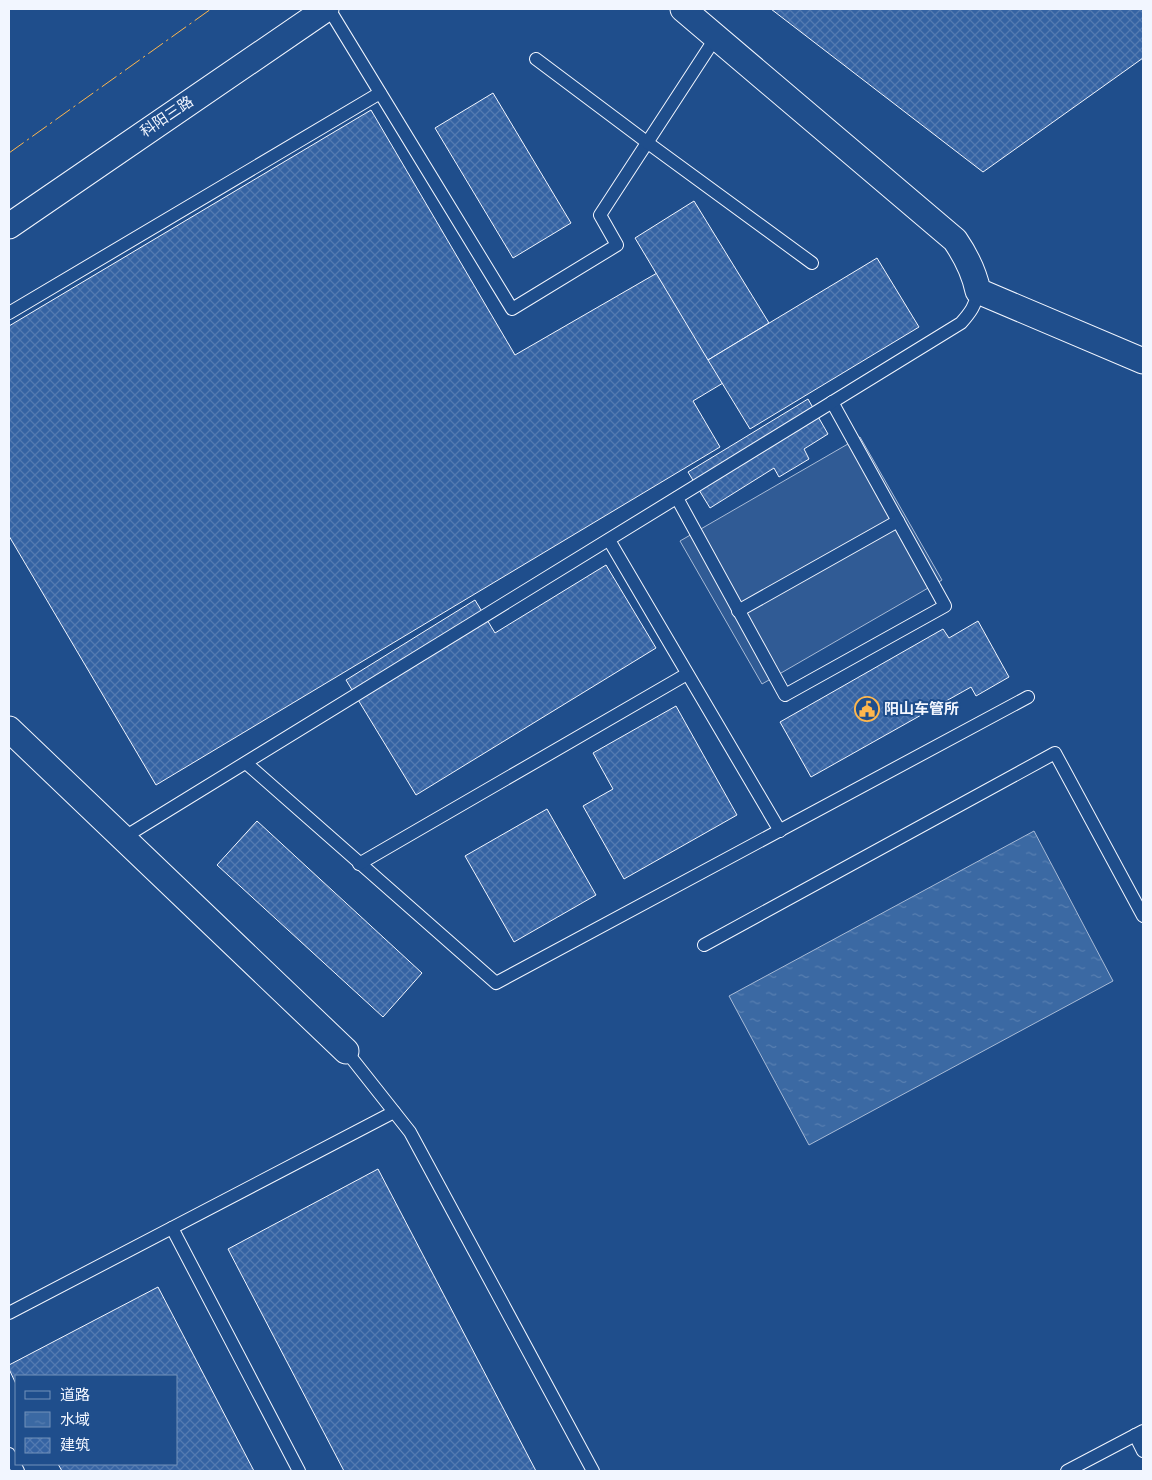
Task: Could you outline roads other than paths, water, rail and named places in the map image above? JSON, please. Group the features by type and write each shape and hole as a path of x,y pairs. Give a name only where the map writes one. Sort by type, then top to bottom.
{"street":[{"name":"科阳三路","path":"9,226 327,9"},
{"path":"683,9 955,240 971,267 978,291 1143,362"},
{"path":"9,729 346,1051"}],"lane":[{"path":"327,9 512,309 617,245 600,215 716,38"},
{"path":"536,58 812,263"},
{"path":"9,313 380,93"},
{"path":"123,838 961,323 976,303 978,291"},
{"path":"676,498 785,695 936,611 944,606 832,402"},
{"path":"738,611 898,521"},
{"path":"609,540 780,831"},
{"path":"359,864 687,674"},
{"path":"246,763 496,984 1028,697"},
{"path":"704,946 1055,753 1143,916"},
{"path":"346,1051 410,1132 593,1471"},
{"path":"9,1313 394,1112"},
{"path":"172,1228 299,1471"},
{"path":"1067,1471 1139,1433 1143,1451"},
{"path":"9,1454 18,1471"}],"water":[{"path":"1034,831 1113,981 809,1145 729,996"}],"place":[{"name":"阳山车管所","path":"867,709"}]}
